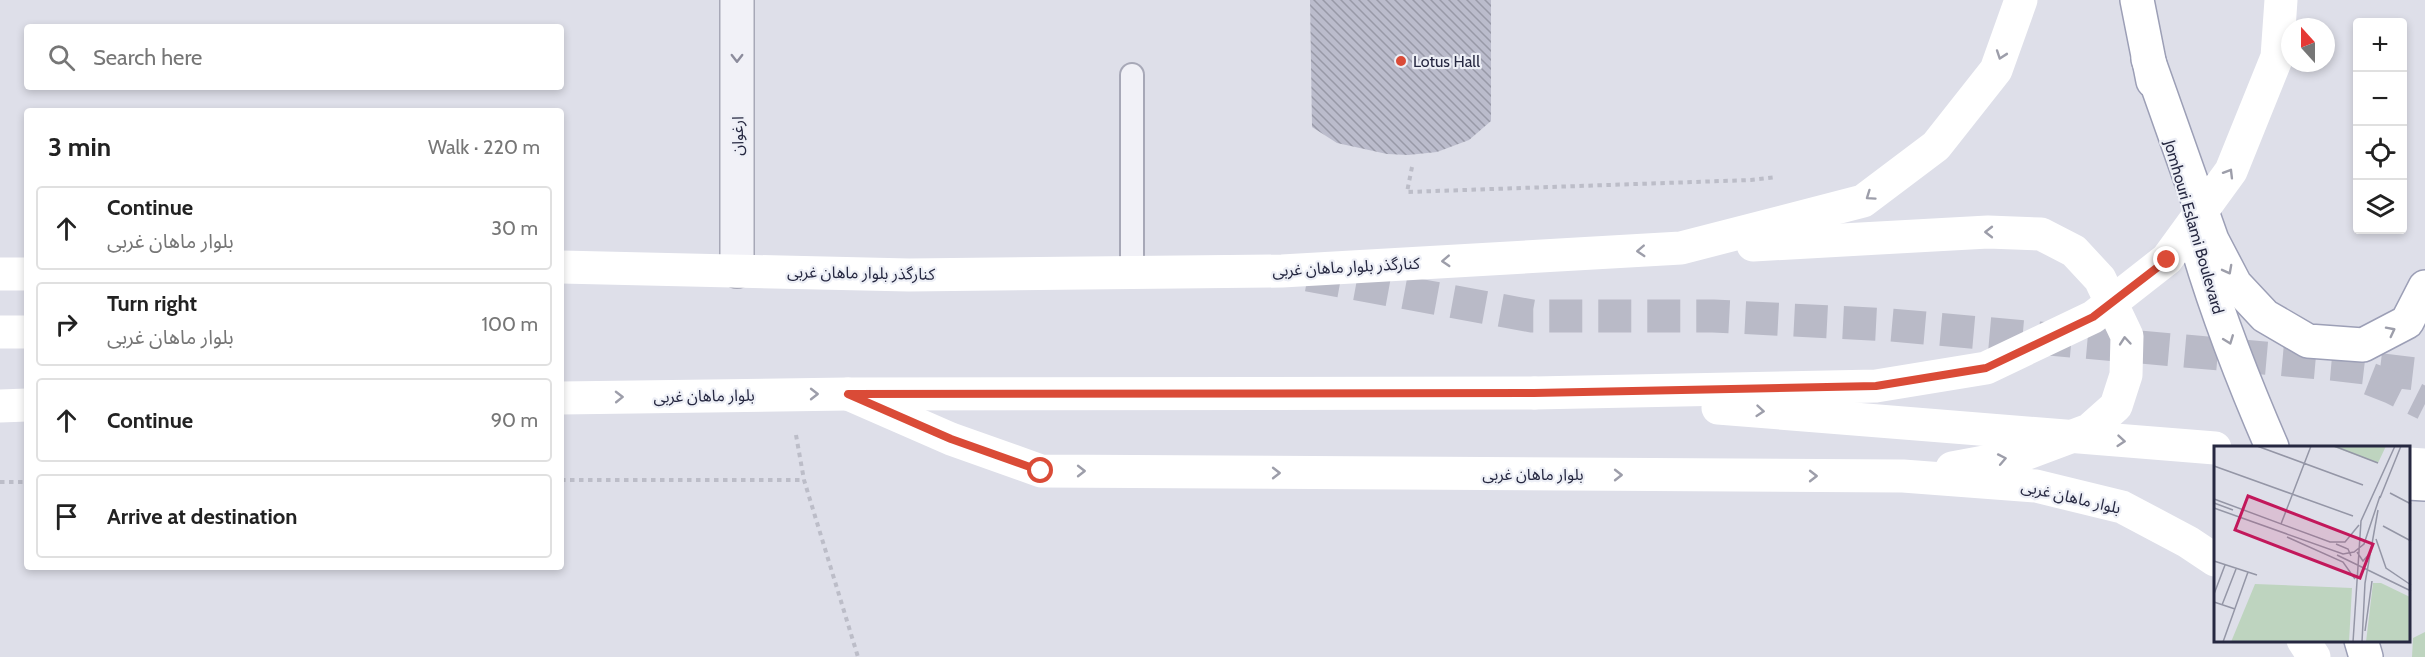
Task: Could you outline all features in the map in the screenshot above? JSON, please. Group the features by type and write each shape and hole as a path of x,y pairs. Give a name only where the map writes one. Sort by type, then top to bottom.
{"main road":[{"name":"کنارگذر بلوار ماهان غربی","path":"564,268 909,275 1282,271 1681,249 1863,201 1936,146 1996,70 2020,0"},
{"name":"Jomhouri Eslami Boulevard","path":"2137,0 2148,59 2179,183 2211,293 2272,446"},
{"path":"1534,393 1876,386 1986,368 2093,317 2167,260 2231,171 2277,57 2282,0"},
{"path":"2148,59 2212,240 2235,284 2265,316 2308,341 2363,345 2407,322 2425,287"},
{"path":"1681,249 1988,232 2041,234 2074,251 2100,279 2127,336 2126,375 2116,406 2089,430 2022,455 1903,476"},
{"path":"0,332 24,332"},
{"path":"1534,393 2214,448"},
{"name":"بلوار ماهان غربی","path":"564,398 848,394 1534,393"},
{"name":"بلوار ماهان غربی","path":"848,394 951,439 1041,471 1903,476 2036,486 2122,507 2188,542 2214,559"},
{"path":"0,406 24,405"},
{"path":"2410,464 2425,465"},
{"path":"2410,483 2425,484"},
{"path":"2304,642 2314,657"},
{"path":"2362,642 2366,657"}],"street":[{"name":"ارغوان","path":"736,0 737,272"}],"lane":[{"path":"1132,75 1132,271"}],"path":[{"path":"1412,167 1407,192 1783,177"},
{"path":"790,395 804,480 858,657"},
{"path":"564,480 804,480"},
{"path":"0,482 24,482"}],"green space":[{"path":"2425,632 2425,657 2412,657 2413,638"}],"building":[{"name":"Lotus Hall","path":"1310,0 1491,0 1491,121 1469,140 1437,152 1408,155 1387,154 1337,143 1312,127"}],"tunnel":[{"path":"1308,275 1532,316 1713,316 1891,325 2332,364 2425,375"},
{"path":"2370,379 2425,404"}],"place":[{"name":"Lotus Hall","path":"1401,61"}],"route":[{"path":"1041,471 951,439 848,394 1534,393 1876,386 1986,368 2093,317 2167,260"}]}
